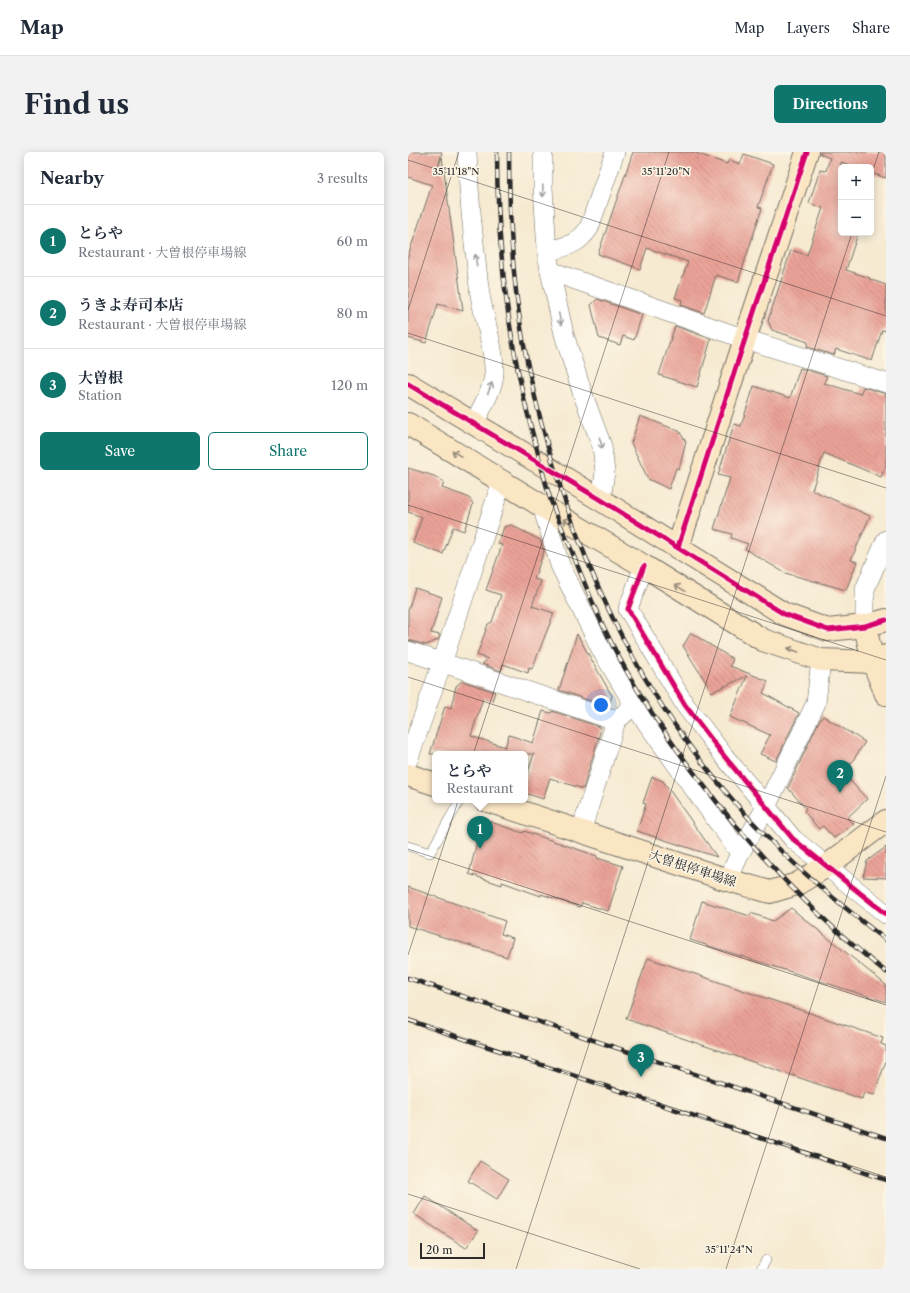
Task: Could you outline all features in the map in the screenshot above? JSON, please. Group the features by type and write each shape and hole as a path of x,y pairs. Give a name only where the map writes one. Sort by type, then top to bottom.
{"street":[{"path":"467,152 474,247 494,372 492,385 474,424"},
{"path":"543,152 543,187 547,251 550,271 566,341 582,392 602,446 605,472 601,500"},
{"path":"547,251 570,246 583,237 588,228 614,152"},
{"path":"678,547 745,339 808,152"},
{"path":"550,271 745,339 886,382"},
{"path":"408,384 678,547 784,614 828,630 865,626 886,620"},
{"path":"408,424 644,566 762,640 821,660 879,659"},
{"path":"408,760 442,663 502,481"},
{"path":"542,506 560,566 602,652 634,705 740,853"},
{"path":"886,540 865,589 865,626 879,659 886,694"},
{"path":"644,566 628,609 685,705 724,756 793,839 828,865 886,914"},
{"path":"408,652 616,721"},
{"path":"728,880 740,853 766,807 816,703 821,660"},
{"path":"581,831 616,721 634,705"},
{"path":"408,775 432,783"},
{"name":"大曽根停車場線","path":"494,803 728,880 770,892 797,884 828,865 886,821"}],"lane":[{"path":"408,846 430,853 458,803"},
{"path":"761,1269 766,1260"}],"building":[{"path":"408,152 442,152 438,167 442,157 463,311 438,304 426,343 408,338 408,256 432,185 408,177"},
{"path":"633,152 693,152 727,164 729,160 740,164 744,154 773,164 758,207 762,208 738,282 716,275 704,313 681,305 682,300 675,298 688,262 647,248 640,269 598,254"},
{"path":"820,152 886,152 886,178 874,174 874,164 847,164 841,162 841,164 838,164 838,236 857,236 846,270 886,285 886,331 882,330 872,361 836,349 834,355 807,347 808,342 772,330 768,321 791,250 807,255 823,208 809,203 820,170 826,171 830,158 820,154"},
{"path":"597,299 642,315 634,340 623,336 620,345 599,338 591,305"},
{"path":"675,326 711,339 697,387 659,375"},
{"path":"800,368 827,376 824,383 860,394 863,387 886,394 886,465 881,477 824,453 812,490 870,516 851,560 857,562 846,590 785,573 745,549 748,544 731,538 732,534 714,529 730,478 718,475 734,424 741,426 754,386 790,398"},
{"path":"640,416 679,431 686,442 679,469 676,468 669,489 648,479 631,443"},
{"path":"408,468 434,476 444,482 442,488 465,496 470,499 473,504 464,531 453,527 443,554 413,543 422,517 408,512"},
{"path":"511,525 540,540 544,551 534,579 541,581 532,606 554,613 532,669 529,668 528,673 503,664 501,671 482,664 488,659 477,655 488,624 492,622 501,595 486,590 502,545 498,544 504,527"},
{"path":"415,588 442,597 431,633 440,635 438,640 426,645 408,640 408,611"},
{"path":"691,633 733,659 730,666 768,681 763,693 799,713 776,761 760,754 770,735 730,717 747,676 712,692 683,646"},
{"path":"577,634 612,696 608,707 559,690"},
{"path":"462,681 495,692 492,701 483,698 471,736 505,747 509,735 533,743 543,711 551,713 552,711 600,727 601,729 583,789 550,778 543,799 528,794 528,772 534,754 528,754 528,751 432,751 432,754 430,754 445,706 451,708 456,686"},
{"path":"823,716 865,742 844,774 867,799 847,818 854,824 834,838 823,826 819,829 804,811 806,809 788,788 818,723"},
{"path":"652,777 663,781 717,857 637,831 646,804 643,803"},
{"path":"488,821 523,833 524,831 623,866 608,911 582,903 580,907 541,894 541,896 502,882 502,885 469,874 477,842 480,843"},
{"path":"886,847 886,878 863,877 867,861"},
{"path":"408,887 505,921 501,934 513,938 507,957 408,926"},
{"path":"702,901 750,916 751,913 773,921 791,908 886,985 886,1002 690,940"},
{"path":"648,958 883,1038 881,1044 886,1046 886,1061 874,1095 864,1092 862,1099 626,1019"},
{"path":"480,1161 509,1179 497,1199 468,1181"},
{"path":"425,1196 478,1231 466,1248 414,1214"}],"railway":[{"path":"497,152 499,227 506,300 527,410 551,501 589,595 605,629 620,659 654,716 692,770 725,813 767,862 812,908 886,972"},
{"path":"509,152 512,249 521,327 528,367 537,407 554,467 569,513 604,601 647,683 700,760 731,798 785,855 824,890 886,940"},
{"path":"408,978 886,1138"},
{"path":"408,1020 886,1180"}],"cycle path":[{"path":"678,547 807,152"},
{"path":"408,384 601,500 784,614 828,630 865,626 886,620"},
{"path":"644,566 628,609 685,705 724,756 793,839 886,914"}],"place":[{"name":"うきよ寿司本店","path":"840,793"},
{"name":"とらや","path":"480,849"},
{"name":"大曽根","path":"641,1077"}]}
